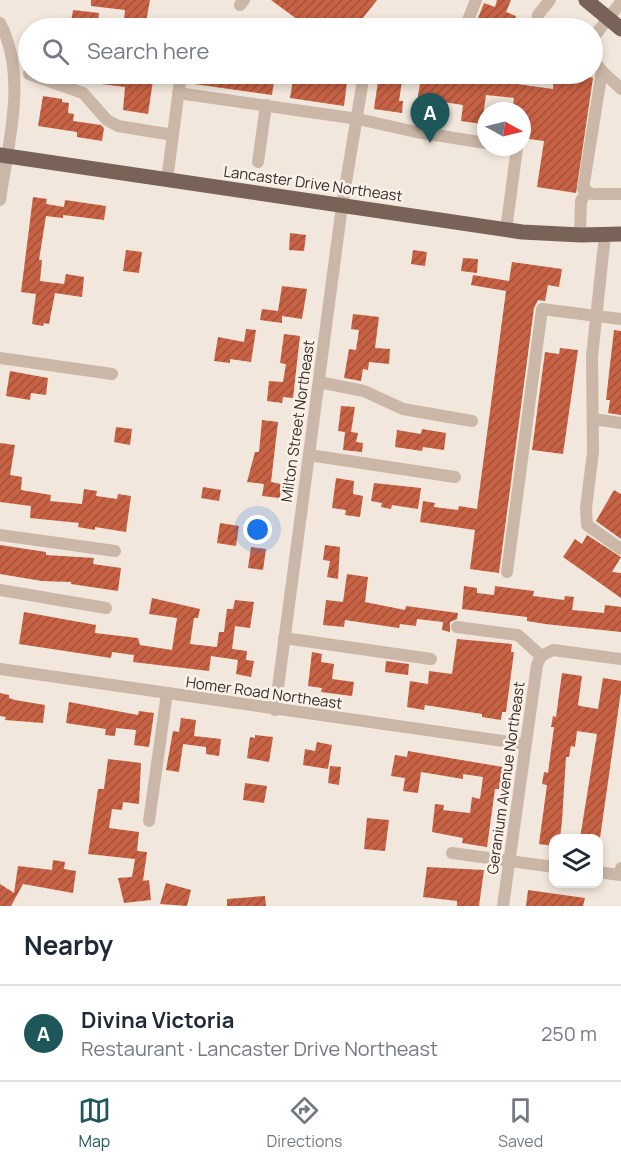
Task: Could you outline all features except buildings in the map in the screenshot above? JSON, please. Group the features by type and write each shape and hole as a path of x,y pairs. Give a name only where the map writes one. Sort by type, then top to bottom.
{"main road":[{"path":"586,0 621,29"},
{"name":"Lancaster Drive Northeast","path":"3,156 506,230 580,235 613,234"}],"street":[{"path":"469,18 476,0"},
{"path":"538,18 550,0"},
{"path":"603,25 621,2"},
{"path":"0,23 10,45 14,69 0,200"},
{"path":"14,69 18,70"},
{"path":"603,72 621,88"},
{"path":"57,84 82,93 107,120 118,126 173,135"},
{"path":"166,180 179,84"},
{"name":"Milton Street Northeast","path":"275,710 342,206 363,84"},
{"path":"600,84 583,189 592,194 621,194"},
{"path":"178,93 358,118 416,132 477,142"},
{"path":"258,162 266,105"},
{"path":"506,230 517,156"},
{"path":"580,235 581,201 587,191"},
{"path":"613,234 597,316 592,356 593,452 586,508 587,525 621,549"},
{"path":"507,572 542,309 621,319"},
{"path":"0,358 111,374"},
{"path":"319,382 364,391 403,409 472,421"},
{"path":"593,419 621,423"},
{"path":"309,455 454,477"},
{"path":"0,535 115,551"},
{"path":"0,590 106,608"},
{"path":"457,627 518,635 542,656 553,650 621,660"},
{"path":"284,638 431,658"},
{"name":"Geranium Avenue Northeast","path":"503,906 524,744 537,665 542,656"},
{"name":"Homer Road Northeast","path":"0,669 524,744"},
{"path":"149,821 167,693"},
{"path":"452,853 549,866"},
{"path":"603,873 621,873"}],"place":[{"name":"Divina Victoria","path":"430,143"}]}
